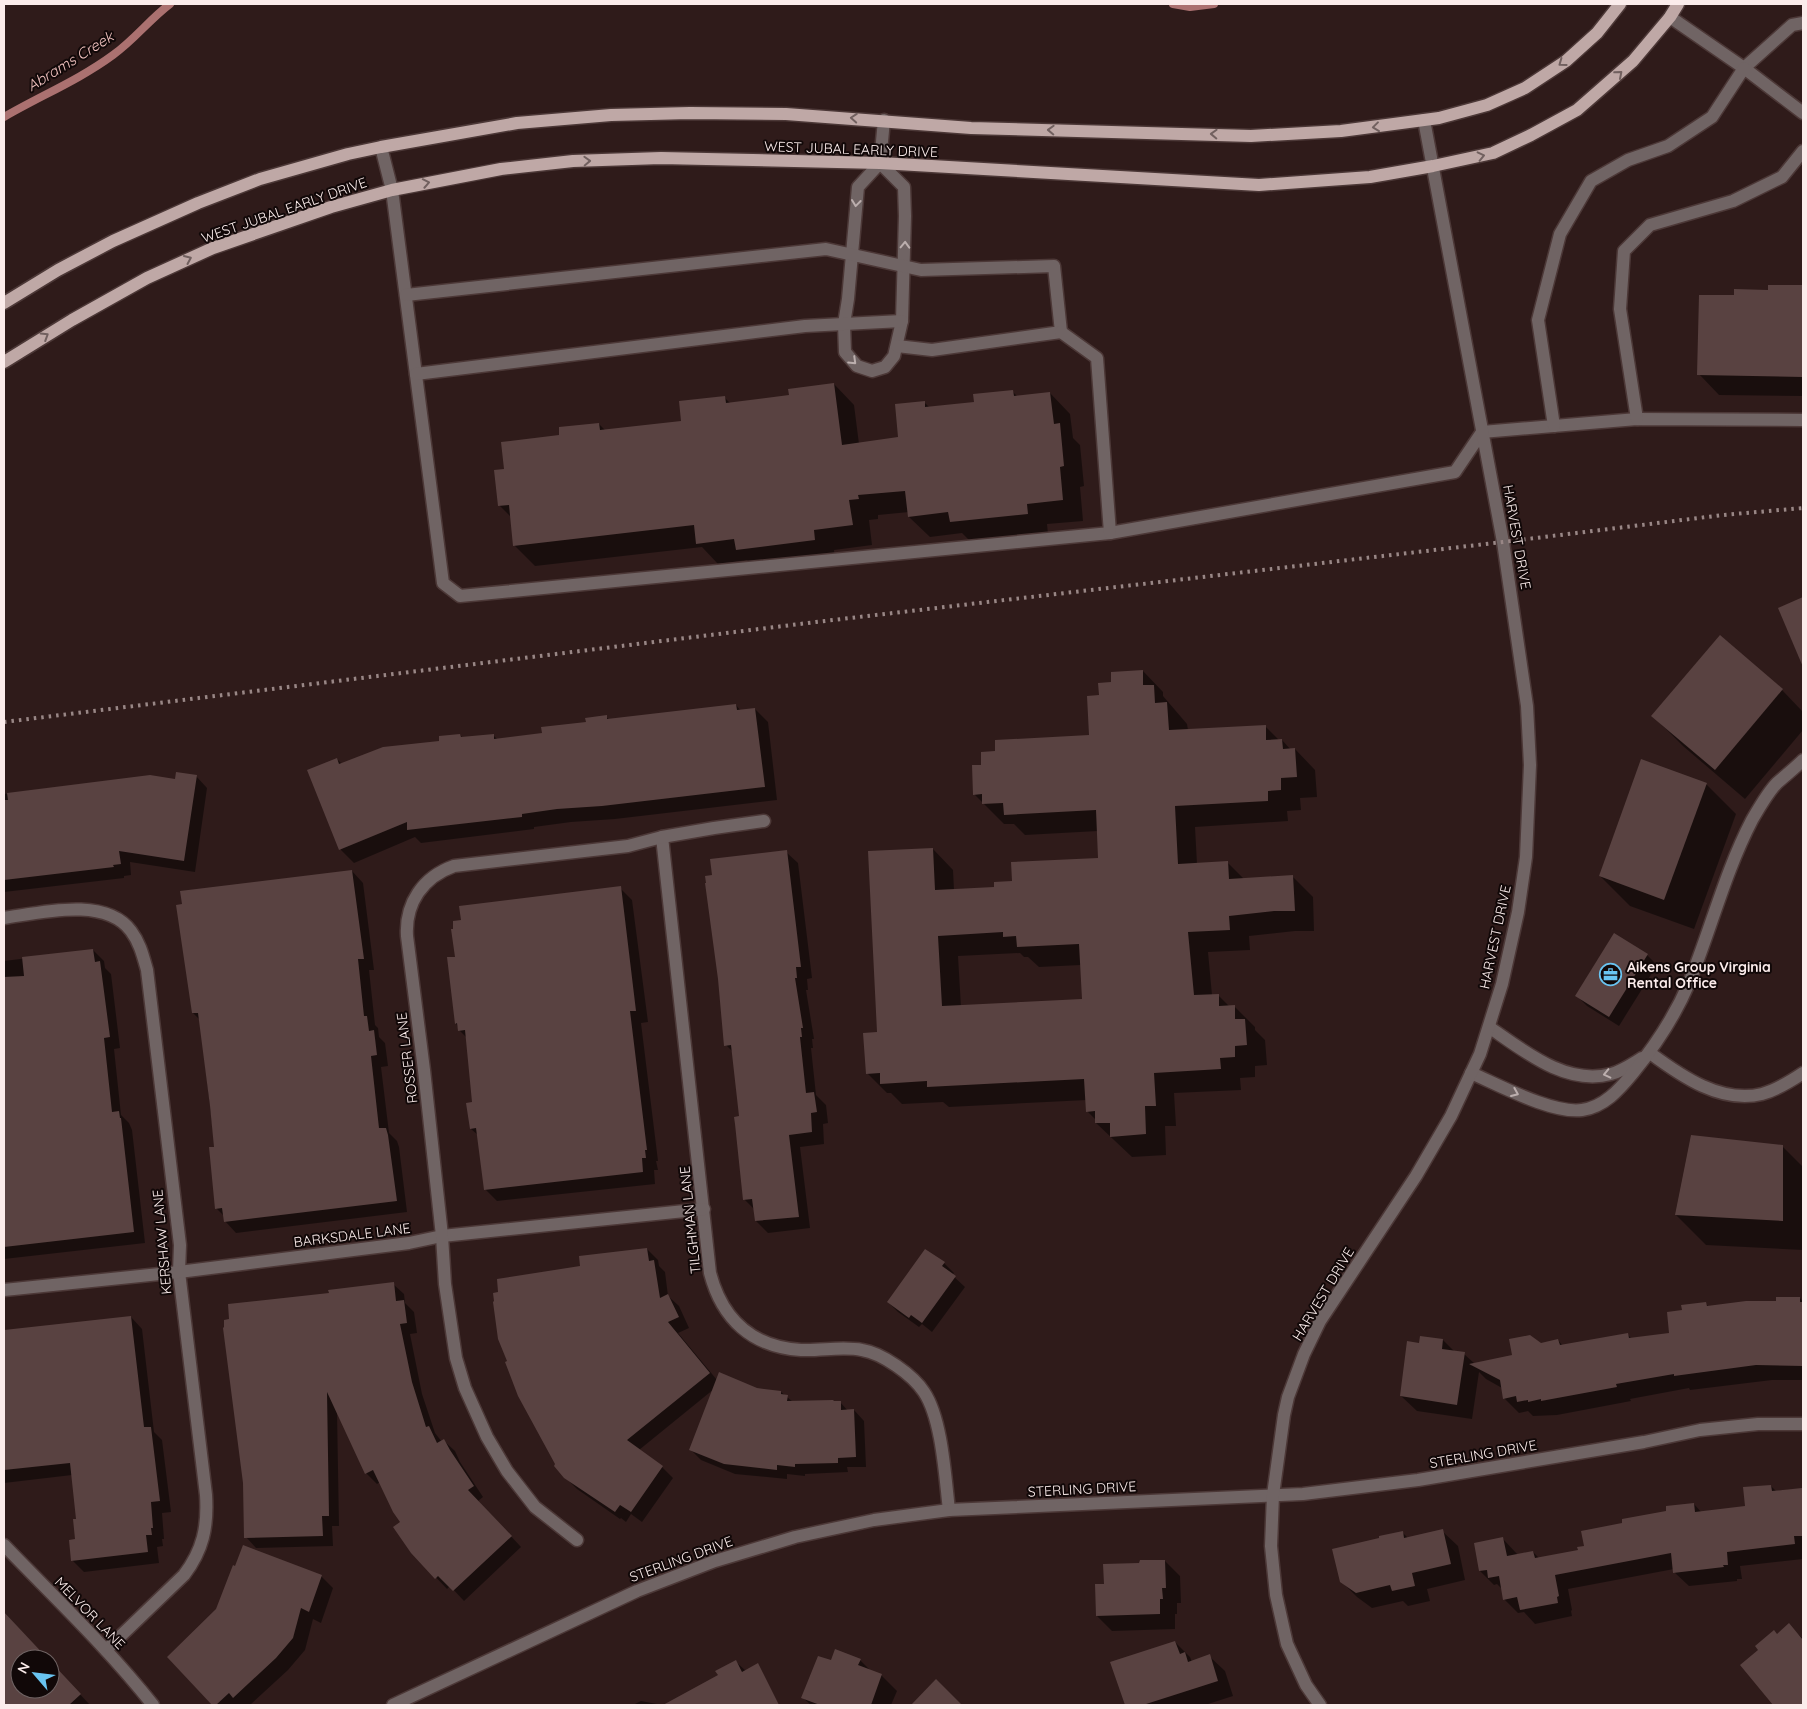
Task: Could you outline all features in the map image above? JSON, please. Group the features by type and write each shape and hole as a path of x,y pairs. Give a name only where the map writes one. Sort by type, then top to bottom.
{"main road":[{"name":"WEST JUBAL EARLY DRIVE","path":"4,303 58,270 113,242 198,203 260,180 348,154 381,147 517,124 611,115 690,113 786,114 971,128 1251,136 1342,131 1424,120 1487,105 1525,88 1566,61 1597,33 1620,4"},
{"name":"WEST JUBAL EARLY DRIVE","path":"4,362 72,320 138,283 213,248 330,206 392,190 500,168 573,161 661,158 880,163 1260,185 1370,177 1433,166 1493,153 1577,110 1633,61 1670,17 1678,4"}],"street":[{"path":"1670,17 1744,68 1803,113"},
{"path":"1554,426 1538,320 1560,234 1591,181 1628,160 1668,146 1712,117 1744,68 1792,25 1803,23"},
{"path":"880,163 904,187 906,216 902,321 894,356 885,368 872,371 857,366 845,352 844,324 858,187 880,163 884,120"},
{"name":"HARVEST DRIVE","path":"1320,1705 1306,1685 1287,1644 1276,1595 1271,1546 1273,1495 1288,1397 1304,1354 1320,1321 1421,1167 1451,1116 1471,1073 1489,1028 1502,984 1518,912 1526,857 1530,765 1527,706 1512,593 1424,120"},
{"path":"381,147 392,190 443,583 460,596 1110,533 1455,472 1482,432 1637,419 1803,420"},
{"path":"1637,419 1620,309 1624,251 1650,225 1733,201 1782,177 1803,151"},
{"path":"406,295 826,249 921,270 1054,266 1061,332"},
{"path":"416,374 795,328 902,321"},
{"path":"897,346 932,350 1061,332 1097,358 1110,533"},
{"path":"1471,1073 1526,1097 1566,1109 1581,1110 1600,1104 1613,1096 1650,1053 1673,1014 1688,984 1733,860 1753,818 1776,784 1803,760"},
{"name":"ROSSER LANE","path":"577,1540 549,1519 524,1494 498,1457 465,1388 456,1358 446,1294 442,1236 424,1070 407,936 408,918 416,897 431,877 442,870 454,866 628,846 714,828 764,821"},
{"name":"TILGHMAN LANE","path":"662,838 710,1273 714,1286 723,1306 736,1323 756,1337 769,1343 801,1350 841,1348 863,1350 876,1354 906,1373 924,1391 936,1418 949,1510"},
{"name":"KERSHAW LANE","path":"4,918 61,910 106,913 131,930 140,946 147,970 180,1245 179,1272 206,1495 205,1531 194,1562 184,1575 106,1650"},
{"path":"1489,1028 1532,1056 1555,1068 1574,1074 1595,1077 1613,1074 1650,1053"},
{"path":"1650,1053 1690,1080 1713,1090 1738,1096 1762,1094 1790,1082 1803,1072"},
{"name":"BARKSDALE LANE","path":"4,1290 179,1272 409,1243 442,1236 704,1209"},
{"name":"STERLING DRIVE","path":"393,1705 637,1591 715,1561 794,1537 874,1520 949,1510 1303,1494 1418,1480 1700,1430 1758,1424 1803,1424"},
{"name":"MELVOR LANE","path":"4,1545 106,1650 153,1705"}],"building":[{"path":"1768,285 1803,285 1803,377 1697,375 1699,295 1734,295 1734,289 1768,290"},
{"path":"834,383 842,445 898,437 895,404 925,401 925,407 974,402 973,394 1013,390 1014,396 1050,392 1054,424 1060,423 1064,466 1060,467 1063,500 1027,504 1028,514 950,522 948,512 908,517 905,491 858,495 859,499 849,500 853,525 814,530 815,540 736,550 734,539 696,544 694,525 513,546 509,505 498,506 494,470 504,469 501,442 559,435 559,427 599,423 600,430 681,421 679,401 725,396 726,403 789,395 788,389"},
{"path":"1803,597 1803,667 1778,608"},
{"path":"1720,635 1783,689 1715,770 1651,716"},
{"path":"1143,670 1143,685 1154,685 1155,703 1167,702 1169,730 1266,725 1266,740 1282,739 1283,749 1295,748 1297,777 1281,778 1281,790 1268,791 1268,801 1175,806 1178,864 1228,861 1229,879 1293,875 1295,911 1274,911 1229,916 1230,930 1188,932 1194,995 1219,994 1219,1006 1235,1005 1235,1019 1245,1019 1247,1045 1235,1046 1235,1057 1220,1058 1221,1069 1154,1073 1156,1106 1145,1106 1146,1134 1110,1137 1110,1123 1095,1123 1095,1111 1086,1112 1084,1079 927,1087 927,1081 880,1084 880,1073 866,1074 863,1033 877,1032 868,851 933,848 935,890 994,887 994,882 1012,881 1011,862 1098,858 1096,810 1004,815 1003,803 982,804 982,794 973,795 972,765 981,765 981,752 995,751 995,740 1089,735 1087,696 1099,695 1098,683 1111,682 1111,672","holes":["1003,932 1003,937 1016,936 1017,947 1079,944 1082,999 942,1006 938,936"]},
{"path":"736,704 737,710 755,708 765,787 602,806 557,809 522,814 522,817 407,830 407,822 339,850 307,770 337,758 339,764 383,747 439,741 439,736 460,734 461,737 494,734 494,739 542,733 541,727 586,722 585,718 607,715 607,719"},
{"path":"1641,759 1707,783 1664,900 1599,876"},
{"path":"176,772 197,775 184,861 119,851 121,864 113,865 114,867 4,880 4,800 8,800 7,793 150,775 175,779"},
{"path":"787,850 801,967 796,967 797,978 795,978 803,1028 801,1028 802,1037 800,1037 806,1093 814,1092 817,1112 811,1113 812,1132 789,1135 799,1217 755,1221 752,1199 743,1200 734,1117 739,1116 731,1045 724,1046 705,876 712,875 710,859"},
{"path":"352,870 364,959 358,959 364,1016 367,1016 369,1031 374,1030 377,1055 371,1056 379,1128 386,1128 388,1135 397,1201 224,1222 222,1208 215,1209 209,1147 214,1147 210,1106 198,1013 192,1013 176,905 182,904 180,891"},
{"path":"621,886 636,1011 630,1011 647,1150 645,1150 646,1158 642,1158 643,1172 484,1190 476,1128 470,1129 466,1103 472,1102 465,1030 458,1031 457,1023 455,1024 447,957 455,957 451,929 453,929 453,921 461,920 459,906"},
{"name":"Aikens Group Virginia Rental Office","path":"1614,933 1648,954 1609,1017 1575,996"},
{"path":"93,949 95,962 100,961 110,1037 104,1038 112,1112 119,1111 121,1118 134,1232 4,1247 4,977 24,976 22,957"},
{"path":"1691,1135 1783,1145 1783,1221 1675,1215"},
{"path":"647,1248 649,1261 654,1260 660,1298 668,1294 679,1317 668,1322 710,1373 627,1440 663,1466 631,1512 620,1505 615,1512 564,1478 554,1466 555,1464 518,1396 505,1362 507,1361 498,1339 493,1293 498,1292 497,1279 580,1266 579,1256"},
{"path":"925,1249 945,1262 942,1266 956,1276 922,1323 911,1315 909,1318 887,1302"},
{"path":"394,1282 396,1301 404,1300 407,1323 400,1324 412,1382 426,1427 429,1426 437,1443 444,1439 474,1486 468,1490 512,1536 453,1591 438,1576 435,1579 411,1553 393,1527 400,1522 393,1512 373,1470 365,1474 327,1392 329,1516 322,1516 323,1536 244,1538 243,1483 223,1328 224,1320 229,1319 228,1304 329,1293 328,1290"},
{"path":"1776,1297 1800,1297 1800,1302 1803,1302 1803,1366 1756,1365 1674,1376 1674,1374 1616,1384 1617,1387 1541,1401 1541,1399 1517,1402 1516,1396 1503,1399 1500,1380 1469,1364 1512,1355 1509,1339 1530,1335 1541,1343 1558,1339 1560,1345 1628,1333 1629,1338 1669,1333 1667,1312 1682,1310 1681,1305 1706,1302 1707,1306 1746,1301 1776,1301"},
{"path":"131,1316 144,1427 151,1427 160,1501 151,1502 153,1528 151,1528 152,1535 146,1535 148,1552 71,1561 69,1540 75,1539 73,1519 76,1519 70,1463 4,1470 4,1330"},
{"path":"1420,1336 1443,1339 1442,1349 1465,1352 1457,1405 1400,1396 1407,1341 1419,1343"},
{"path":"719,1372 757,1388 781,1391 781,1394 788,1395 787,1401 833,1400 841,1401 841,1410 854,1409 856,1457 838,1458 838,1463 795,1464 795,1467 777,1465 777,1470 724,1464 689,1450"},
{"path":"1771,1485 1772,1491 1802,1488 1803,1536 1794,1536 1795,1544 1727,1552 1728,1565 1723,1565 1724,1567 1673,1573 1671,1553 1555,1575 1559,1596 1557,1597 1558,1603 1520,1610 1517,1597 1503,1600 1499,1576 1488,1578 1487,1570 1479,1571 1474,1543 1503,1537 1507,1556 1533,1551 1535,1558 1578,1550 1577,1547 1584,1546 1581,1531 1622,1523 1622,1519 1666,1511 1666,1506 1694,1503 1695,1512 1745,1506 1743,1487"},
{"path":"1443,1529 1451,1564 1412,1573 1415,1586 1392,1591 1390,1585 1356,1593 1340,1582 1332,1549 1403,1531 1404,1538"},
{"path":"243,1545 322,1575 309,1612 301,1608 293,1638 276,1658 233,1698 229,1693 216,1705 212,1705 167,1657 216,1609"},
{"path":"1140,1560 1165,1560 1166,1588 1162,1588 1163,1599 1160,1599 1160,1614 1096,1616 1095,1584 1104,1584 1103,1564 1139,1563"},
{"path":"4,1612 39,1649 10,1649 10,1699 60,1699 60,1672 81,1694 69,1705 4,1705"},
{"path":"1789,1623 1803,1640 1803,1705 1773,1705 1740,1665 1758,1650 1755,1646 1774,1630 1777,1634"},
{"path":"1175,1641 1180,1654 1185,1652 1188,1662 1210,1654 1218,1681 1143,1705 1125,1705 1110,1662"},
{"path":"835,1649 861,1659 858,1665 882,1674 871,1705 820,1705 801,1698 818,1656 831,1660"},
{"path":"736,1660 742,1672 758,1663 779,1705 663,1705 718,1675 715,1671"},
{"path":"936,1679 962,1705 911,1705"}],"waterway":[{"name":"Abrams Creek","path":"4,117 100,64 121,49 170,4"},
{"name":"Abrams Creek","path":"1173,4 1190,7 1214,4"}],"railway":[{"path":"4,722 816,622 1723,515 1803,508"}],"place":[{"name":"Aikens Group Virginia Rental Office","path":"1611,975"}]}
